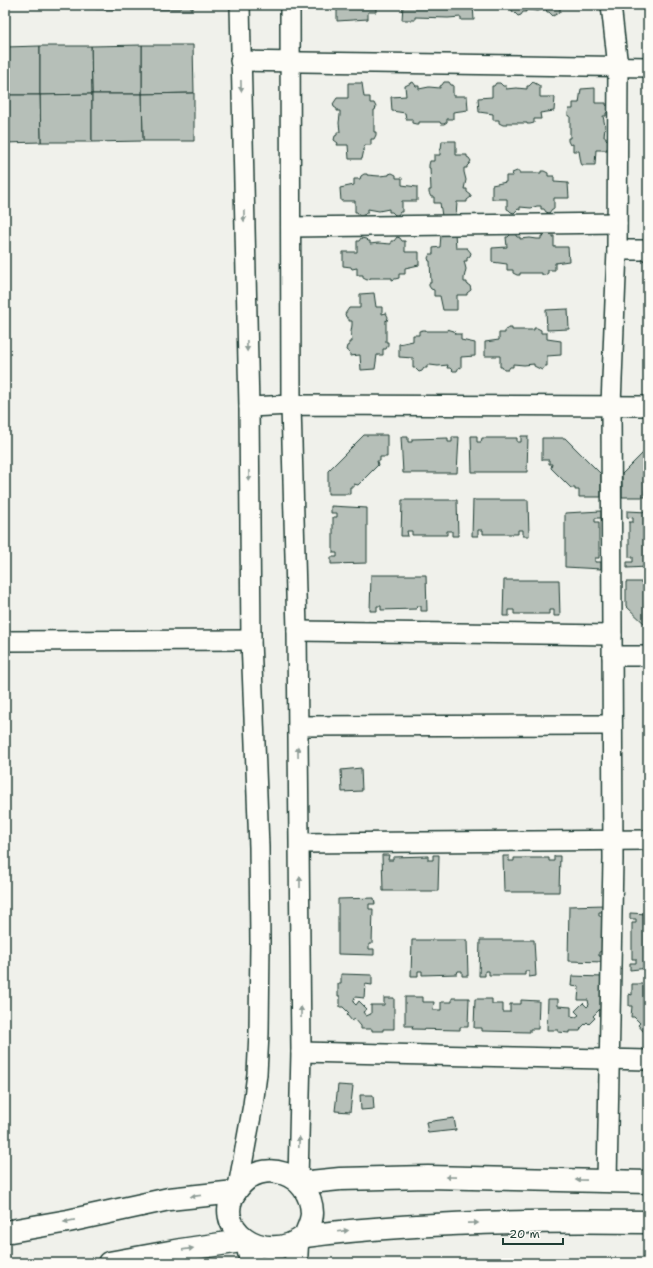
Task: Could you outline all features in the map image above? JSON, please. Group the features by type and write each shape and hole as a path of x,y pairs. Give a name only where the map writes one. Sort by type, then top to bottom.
{"highway":[{"path":"246,1250 231,1223 229,1212 231,1202 236,1190 246,1179 266,1171 288,1174 299,1182 307,1192 311,1202 312,1214 310,1225 299,1248"},
{"path":"299,1182 394,1177 648,1182"},
{"path":"5,1232 68,1221 169,1199 236,1190"},
{"path":"109,1263 145,1256 246,1250 267,1254 278,1253 361,1229 439,1224 590,1221 648,1222"},
{"path":"145,1256 173,1263"}],"street":[{"path":"236,1190 253,1105 259,1033 259,847 251,640 249,407 240,61 240,5"},
{"path":"290,5 291,405 297,631 300,843 301,1052 299,1182"},
{"path":"607,1181 613,840 611,406 617,250 618,67 611,5"},
{"path":"240,61 648,67"},
{"path":"291,227 617,223"},
{"path":"617,250 648,250"},
{"path":"249,407 291,405 648,406"},
{"path":"297,631 612,634"},
{"path":"5,641 251,640"},
{"path":"612,656 648,656"},
{"path":"298,726 612,725"},
{"path":"300,843 648,840"},
{"path":"301,1052 648,1060"}],"building":[{"path":"96,5 144,5 144,9 96,9"},
{"path":"144,5 193,5 193,9 144,9"},
{"path":"340,5 376,5 376,12 368,12 368,19 337,21 337,8 340,8"},
{"path":"403,5 473,5 474,20 461,20 461,17 415,17 415,20 402,20"},
{"path":"512,5 560,5 560,12 553,16 547,12 546,9 538,11 526,10 526,12 523,12 518,16 512,12"},
{"path":"142,45 193,45 194,93 142,94"},
{"path":"142,45 142,94 92,94 91,46"},
{"path":"40,46 40,95 5,95 5,47"},
{"path":"40,46 91,46 92,94 40,95"},
{"path":"413,82 416,86 419,86 419,89 429,87 440,88 444,82 449,82 453,85 453,96 467,96 468,110 453,112 453,119 447,119 447,122 444,124 441,124 440,122 419,122 419,124 412,123 412,119 406,119 405,113 392,111 391,97 406,96 405,86"},
{"path":"533,82 540,86 540,97 555,97 554,111 540,113 541,119 534,119 534,123 506,123 506,125 503,125 499,123 499,120 493,120 493,114 479,112 478,98 492,97 492,86 496,83 506,86 506,89 527,89 527,86"},
{"path":"348,83 362,83 364,97 370,97 370,103 374,103 376,107 374,110 374,132 376,132 376,135 374,139 371,139 371,145 365,145 362,159 349,159 348,145 337,145 338,143 334,140 337,132 340,132 340,111 337,111 333,104 337,98 348,98"},
{"path":"595,88 595,103 606,103 609,107 609,111 606,113 606,116 603,116 605,126 604,137 606,137 608,141 609,147 607,150 596,150 595,165 582,165 579,151 573,151 573,144 570,145 568,141 568,138 570,138 570,116 568,116 568,113 569,109 573,109 573,103 579,103 581,89"},
{"path":"194,93 194,141 143,141 142,94"},
{"path":"92,94 92,142 41,142 40,95"},
{"path":"92,94 142,94 143,141 92,142"},
{"path":"5,95 40,95 41,142 5,143"},
{"path":"442,141 456,141 456,155 467,155 471,161 467,168 464,168 466,180 464,189 467,189 467,192 471,195 471,197 467,200 467,202 457,202 456,217 442,216 440,203 434,203 434,197 431,197 429,193 429,190 431,190 429,168 430,161 434,161 434,155 440,155"},
{"path":"519,171 519,173 541,173 541,171 544,171 548,173 548,176 554,176 554,182 568,183 569,198 554,198 554,209 552,209 549,213 544,209 541,209 541,206 531,208 520,207 520,210 518,209 514,213 511,212 507,209 507,199 492,199 492,185 506,182 506,176 513,176 512,173"},
{"path":"392,173 396,175 396,178 402,178 402,185 417,187 417,201 402,201 402,212 398,215 389,212 389,209 379,211 368,209 368,212 360,216 357,212 355,212 355,201 341,201 340,188 354,185 354,179 360,179 364,174 379,176 389,175"},
{"path":"455,233 456,248 467,248 471,253 467,258 467,261 464,261 466,269 464,282 467,282 471,290 467,293 467,295 457,295 457,310 443,310 440,296 434,296 434,290 429,286 429,283 431,283 430,261 428,258 430,254 433,254 433,248 440,247 441,234"},
{"path":"546,233 550,233 554,236 554,247 568,247 569,261 555,263 555,270 548,270 548,273 545,275 542,275 542,273 520,273 520,275 517,275 513,273 513,270 507,270 507,264 492,262 492,248 507,247 506,237 511,234 515,234 517,237 520,237 520,239 541,239 541,236"},
{"path":"397,237 400,238 402,241 405,241 405,252 419,252 419,265 405,268 405,274 399,274 399,278 392,280 392,278 370,278 367,280 363,278 363,275 357,275 357,268 352,269 351,267 343,266 343,252 357,252 357,241 361,238 370,241 370,244 391,244 391,241 394,241"},
{"path":"374,293 376,307 382,307 382,314 386,313 388,317 387,321 386,320 386,342 388,342 388,345 386,349 383,349 383,355 377,355 375,369 361,370 360,355 350,356 350,353 346,350 349,342 352,342 352,321 349,321 345,314 349,308 360,308 360,294"},
{"path":"568,309 569,329 547,330 546,310"},
{"path":"512,328 512,330 534,330 534,328 537,328 541,330 541,333 547,333 547,339 561,341 561,355 547,356 547,366 545,366 542,370 534,366 534,364 513,364 513,367 510,367 508,370 504,370 500,367 500,356 485,356 485,342 499,340 499,333 505,333 505,330"},
{"path":"447,329 454,331 455,334 461,334 461,340 475,343 475,356 461,357 461,368 459,367 457,371 447,368 448,365 427,365 427,368 424,368 419,372 413,368 413,358 399,357 399,344 413,341 413,335 419,335 419,331 448,331"},
{"path":"364,435 387,435 387,457 380,457 380,461 377,461 378,465 358,485 354,484 354,487 350,487 350,494 328,494 328,471"},
{"path":"471,436 477,436 477,442 481,442 482,438 517,438 517,442 521,442 521,436 528,436 527,472 472,472"},
{"path":"401,437 408,437 408,442 412,442 412,439 448,438 448,442 452,442 452,437 459,437 457,473 403,473"},
{"path":"542,438 565,438 601,474 601,497 579,497 579,490 571,488 551,468 552,464 549,464 549,460 542,460"},
{"path":"648,448 648,490 645,490 645,497 622,497 622,474"},
{"path":"402,500 457,500 458,536 452,536 452,531 447,531 447,535 412,535 412,531 407,531 408,536 401,536"},
{"path":"473,500 528,500 529,536 523,536 523,530 518,530 518,534 483,534 483,530 478,530 478,536 472,536"},
{"path":"331,506 367,508 367,563 331,564 331,557 337,557 337,553 333,553 333,517 337,517 337,513 331,513"},
{"path":"601,511 601,518 595,518 595,522 599,522 599,558 595,558 595,562 601,562 601,569 565,567 565,513"},
{"path":"627,511 648,512 648,567 627,568 627,562 633,562 633,557 629,557 629,522 633,522 633,518 627,517"},
{"path":"371,575 426,575 427,611 421,611 421,606 417,606 416,609 381,610 381,606 377,606 377,611 370,611"},
{"path":"504,580 559,580 560,616 554,616 554,610 549,610 549,614 514,614 514,610 509,610 509,616 503,616"},
{"path":"626,582 648,582 648,627 626,606"},
{"path":"361,768 362,791 342,792 341,770"},
{"path":"382,855 389,855 388,860 393,860 393,857 428,856 428,860 433,860 433,855 439,855 438,891 383,891"},
{"path":"503,856 509,856 509,861 514,861 514,858 549,858 549,861 554,861 554,856 560,856 559,892 504,892"},
{"path":"374,898 375,904 369,904 369,909 373,909 372,944 369,944 369,949 374,949 374,955 338,954 338,899"},
{"path":"605,905 605,912 599,912 599,916 603,916 603,951 599,952 599,956 604,956 604,962 568,961 569,906"},
{"path":"630,913 648,914 648,968 630,970 630,963 636,963 636,959 632,959 632,923 636,923 636,919 630,919"},
{"path":"412,940 467,940 468,976 462,976 462,971 458,971 457,974 422,975 422,971 418,971 418,976 411,976"},
{"path":"480,940 534,940 536,976 529,977 529,971 525,971 525,975 489,975 489,971 485,971 485,976 479,976"},
{"path":"341,974 372,975 372,985 365,984 364,998 355,997 353,1002 356,1005 359,1001 367,1009 363,1012 366,1016 371,1014 371,1005 384,1005 384,998 394,998 394,1029 372,1031 372,1029 361,1029 361,1026 355,1019 352,1021 347,1015 349,1013 343,1007 340,1007 338,984 341,984"},
{"path":"572,976 603,977 602,1010 599,1010 593,1016 595,1018 589,1024 587,1022 580,1031 569,1031 569,1033 558,1032 558,1030 547,1030 548,999 558,999 558,1006 571,1007 571,1016 576,1017 579,1015 575,1011 583,1003 587,1007 589,1005 588,1000 578,1000 579,987 571,986"},
{"path":"632,984 648,984 648,1008 646,1008 645,1012 647,1015 648,1014 648,1032 646,1030 644,1032 638,1025 640,1023 634,1017 631,1017 632,1006 629,1006 629,994 632,995"},
{"path":"405,997 423,997 423,1002 434,1002 433,1010 441,1010 441,1002 452,1002 452,998 469,998 468,1027 460,1027 460,1030 412,1029 413,1026 405,1026"},
{"path":"475,999 492,999 492,1004 503,1004 503,1012 510,1012 510,1004 521,1004 521,1000 539,1001 538,1029 530,1029 530,1032 482,1031 482,1028 474,1028"},
{"path":"338,1085 353,1086 350,1112 335,1111"},
{"path":"360,1095 373,1095 374,1109 361,1110"},
{"path":"454,1118 456,1130 428,1133 426,1122"}]}
